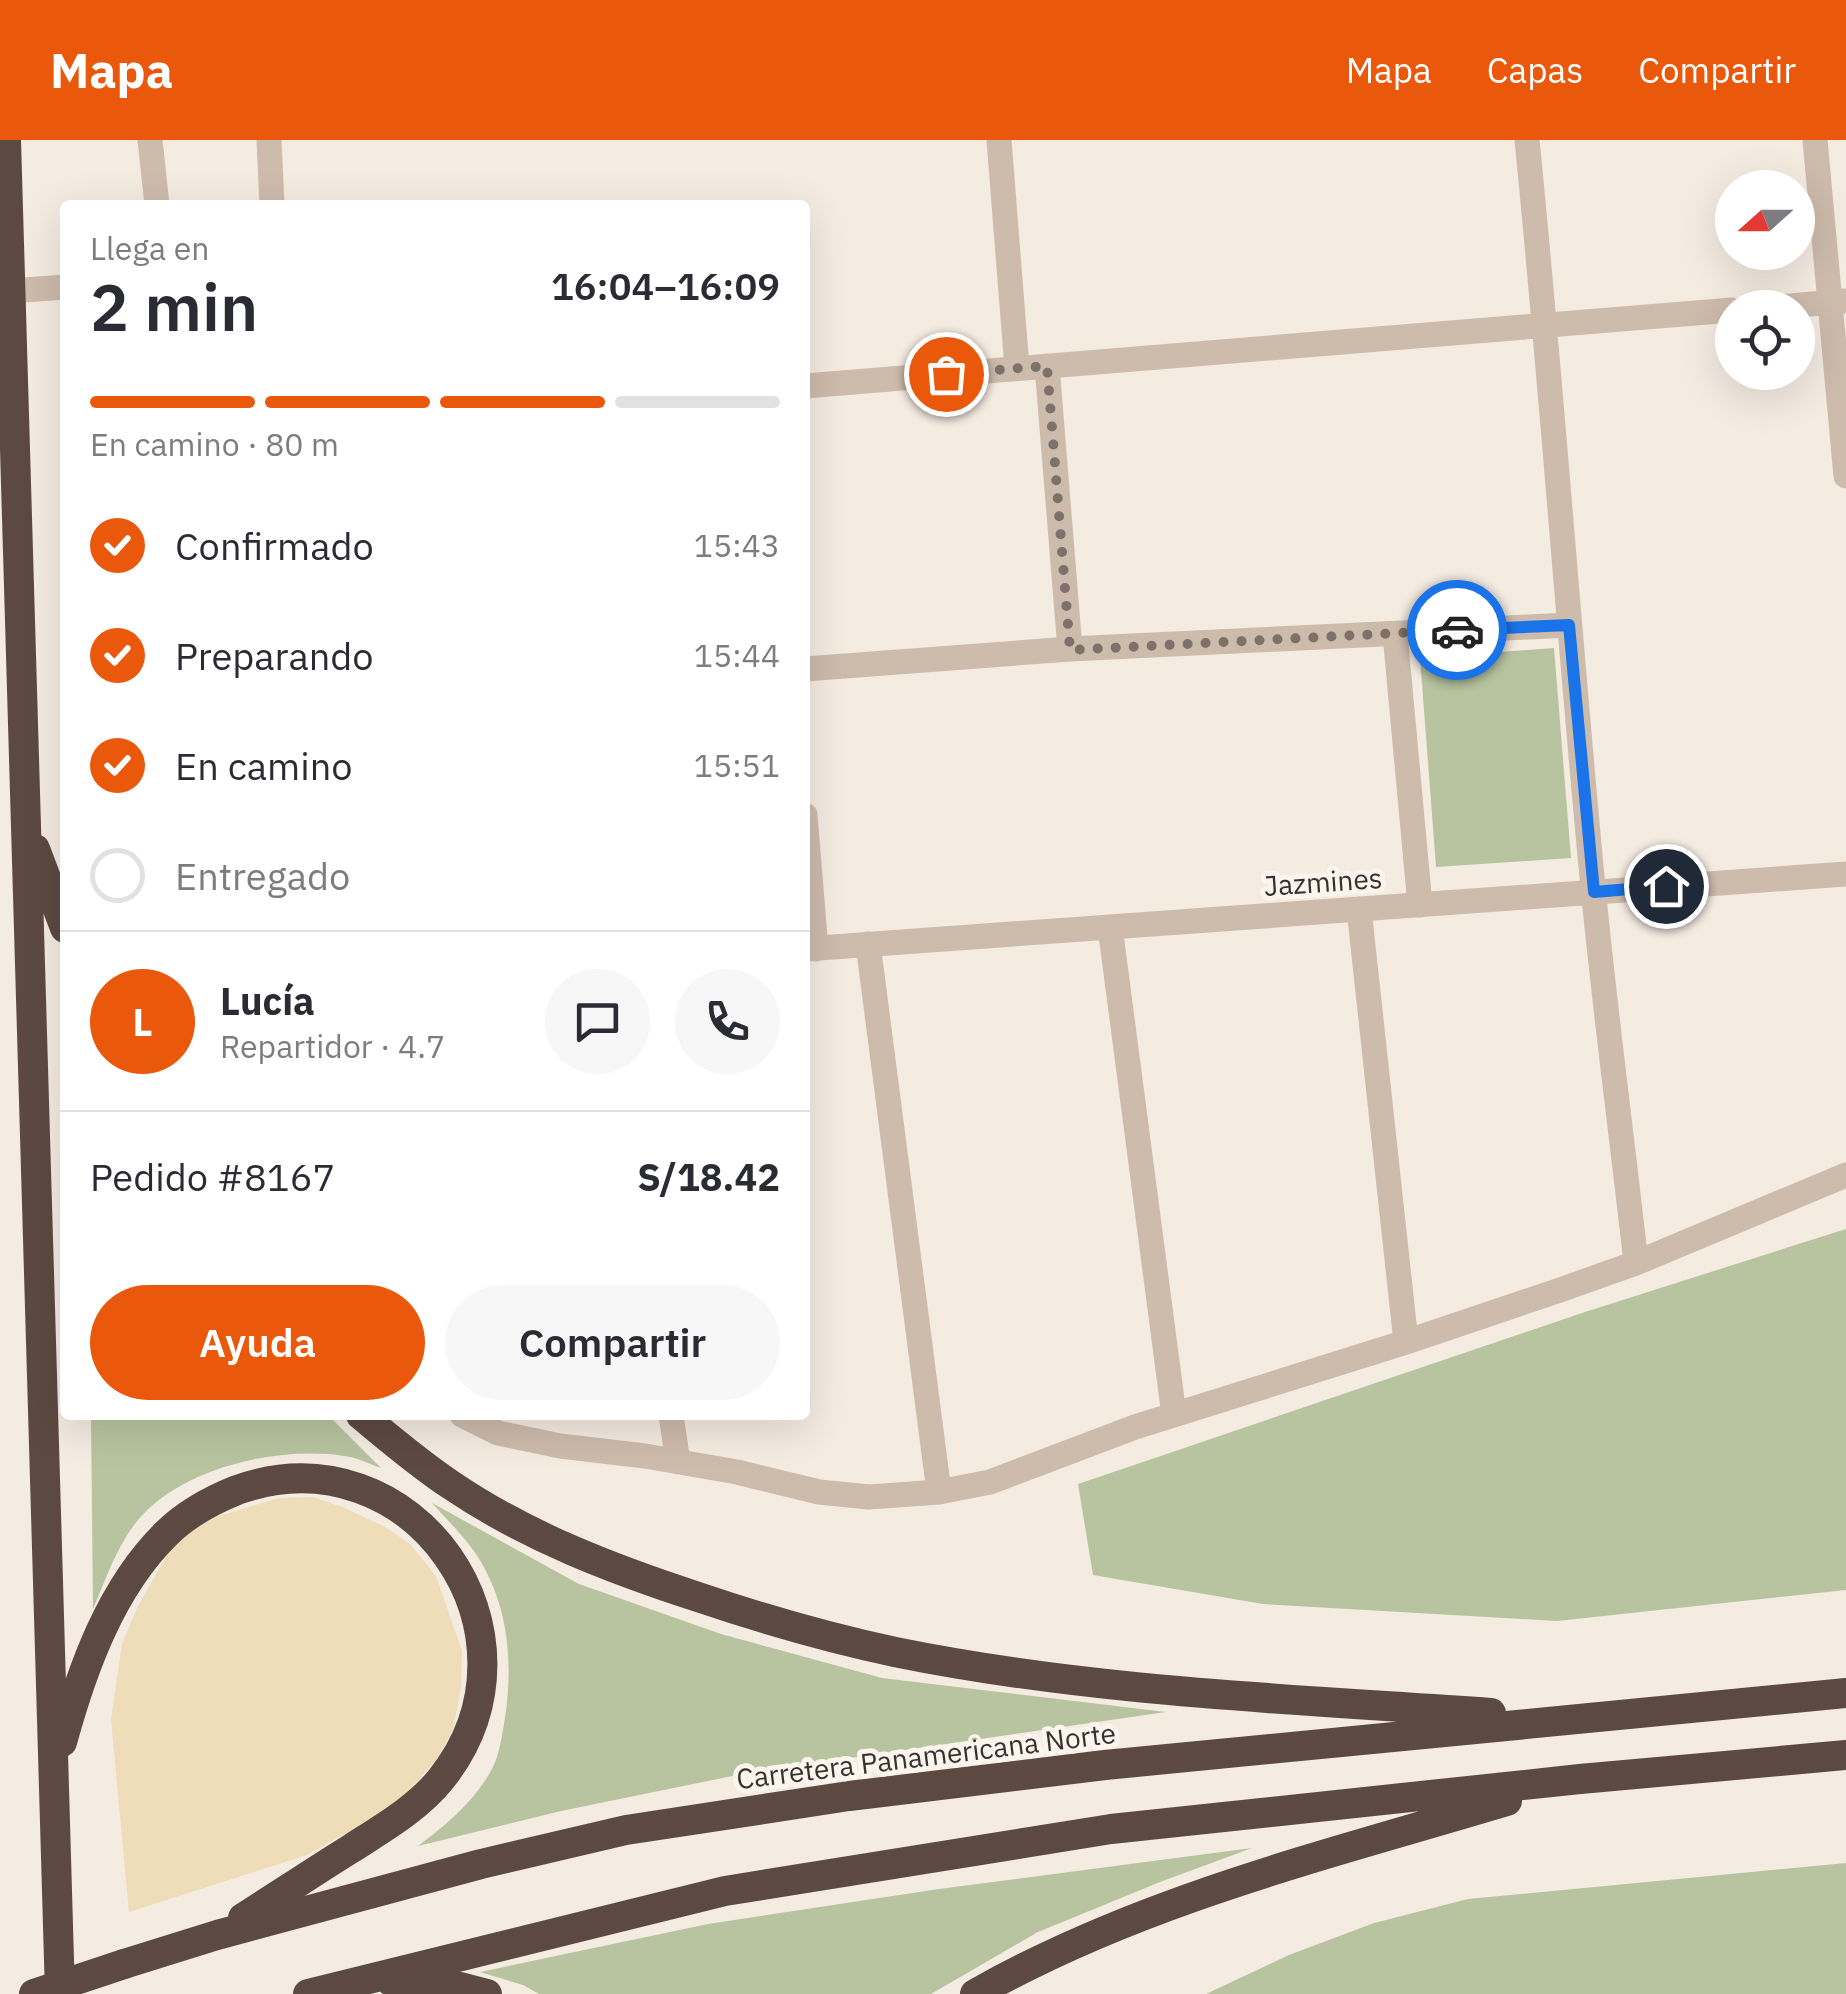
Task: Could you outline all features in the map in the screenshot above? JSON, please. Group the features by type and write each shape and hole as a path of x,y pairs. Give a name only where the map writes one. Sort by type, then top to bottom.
{"highway":[{"path":"6,140 60,1994"},
{"path":"26,828 60,915"},
{"path":"367,1420 451,1485 604,1565 757,1617 838,1638 928,1658 1071,1680 1573,1720"},
{"path":"54,1769 82,1678 125,1588 166,1534 206,1504 283,1478 326,1480 367,1491 395,1505 436,1540 460,1575 478,1622 481,1643 482,1667 475,1712 453,1763 439,1782 398,1818 217,1935"},
{"name":"Carretera Panamericana Norte","path":"34,1994 217,1935 481,1864 626,1830 849,1796 1105,1765 1846,1693"},
{"path":"308,1994 725,1891 1111,1829 1846,1755"},
{"path":"976,1994 1071,1944 1187,1899 1580,1780"},
{"path":"358,1980 434,1984 487,1994"}],"street":[{"path":"150,140 156,200"},
{"path":"272,200 269,140 278,140"},
{"path":"1000,140 1016,368"},
{"path":"1527,140 1594,892 1636,1262"},
{"path":"1815,140 1838,302 1846,476"},
{"path":"10,291 60,287"},
{"path":"810,386 1715,311"},
{"path":"1047,366 1070,650"},
{"path":"810,670 1070,650 1569,625"},
{"path":"1395,634 1420,905"},
{"name":"Jazmines","path":"810,949 1846,874"},
{"path":"1359,910 1406,1342"},
{"path":"1110,927 1174,1415"},
{"path":"868,944 938,1492"},
{"path":"472,1420 498,1433 560,1446 737,1472 818,1492 869,1497 938,1492 990,1482 1174,1415 1406,1342 1636,1262 1846,1175"},
{"path":"672,1420 678,1462"}],"green space":[{"path":"1554,648 1571,858 1436,867 1420,658"},
{"path":"1846,1229 1846,1590 1557,1621 1263,1604 1093,1575 1078,1484 1585,1312"},
{"path":"91,1420 333,1420 381,1468 349,1457 291,1454 233,1464 180,1486 138,1520 112,1563 93,1609"},
{"path":"432,1503 579,1584 721,1634 882,1678 1166,1712 747,1773 561,1811 418,1846 468,1802 492,1769 502,1737 509,1678 503,1618 490,1580 471,1546"},
{"path":"1252,1848 1038,1932 931,1994 539,1994 480,1972 708,1924"},
{"path":"1846,1863 1846,1994 1206,1994 1289,1955 1374,1923 1468,1899"}],"sand":[{"path":"312,1497 385,1527 410,1544 436,1576 462,1651 461,1688 453,1729 437,1759 397,1804 307,1855 129,1912 111,1720 122,1644 137,1608 172,1546 195,1528 219,1516 279,1498"}],"way so far":[{"path":"946,374 1047,366 1070,650 1457,630"}],"route":[{"path":"1457,630 1569,625 1594,892 1666,886"}]}
